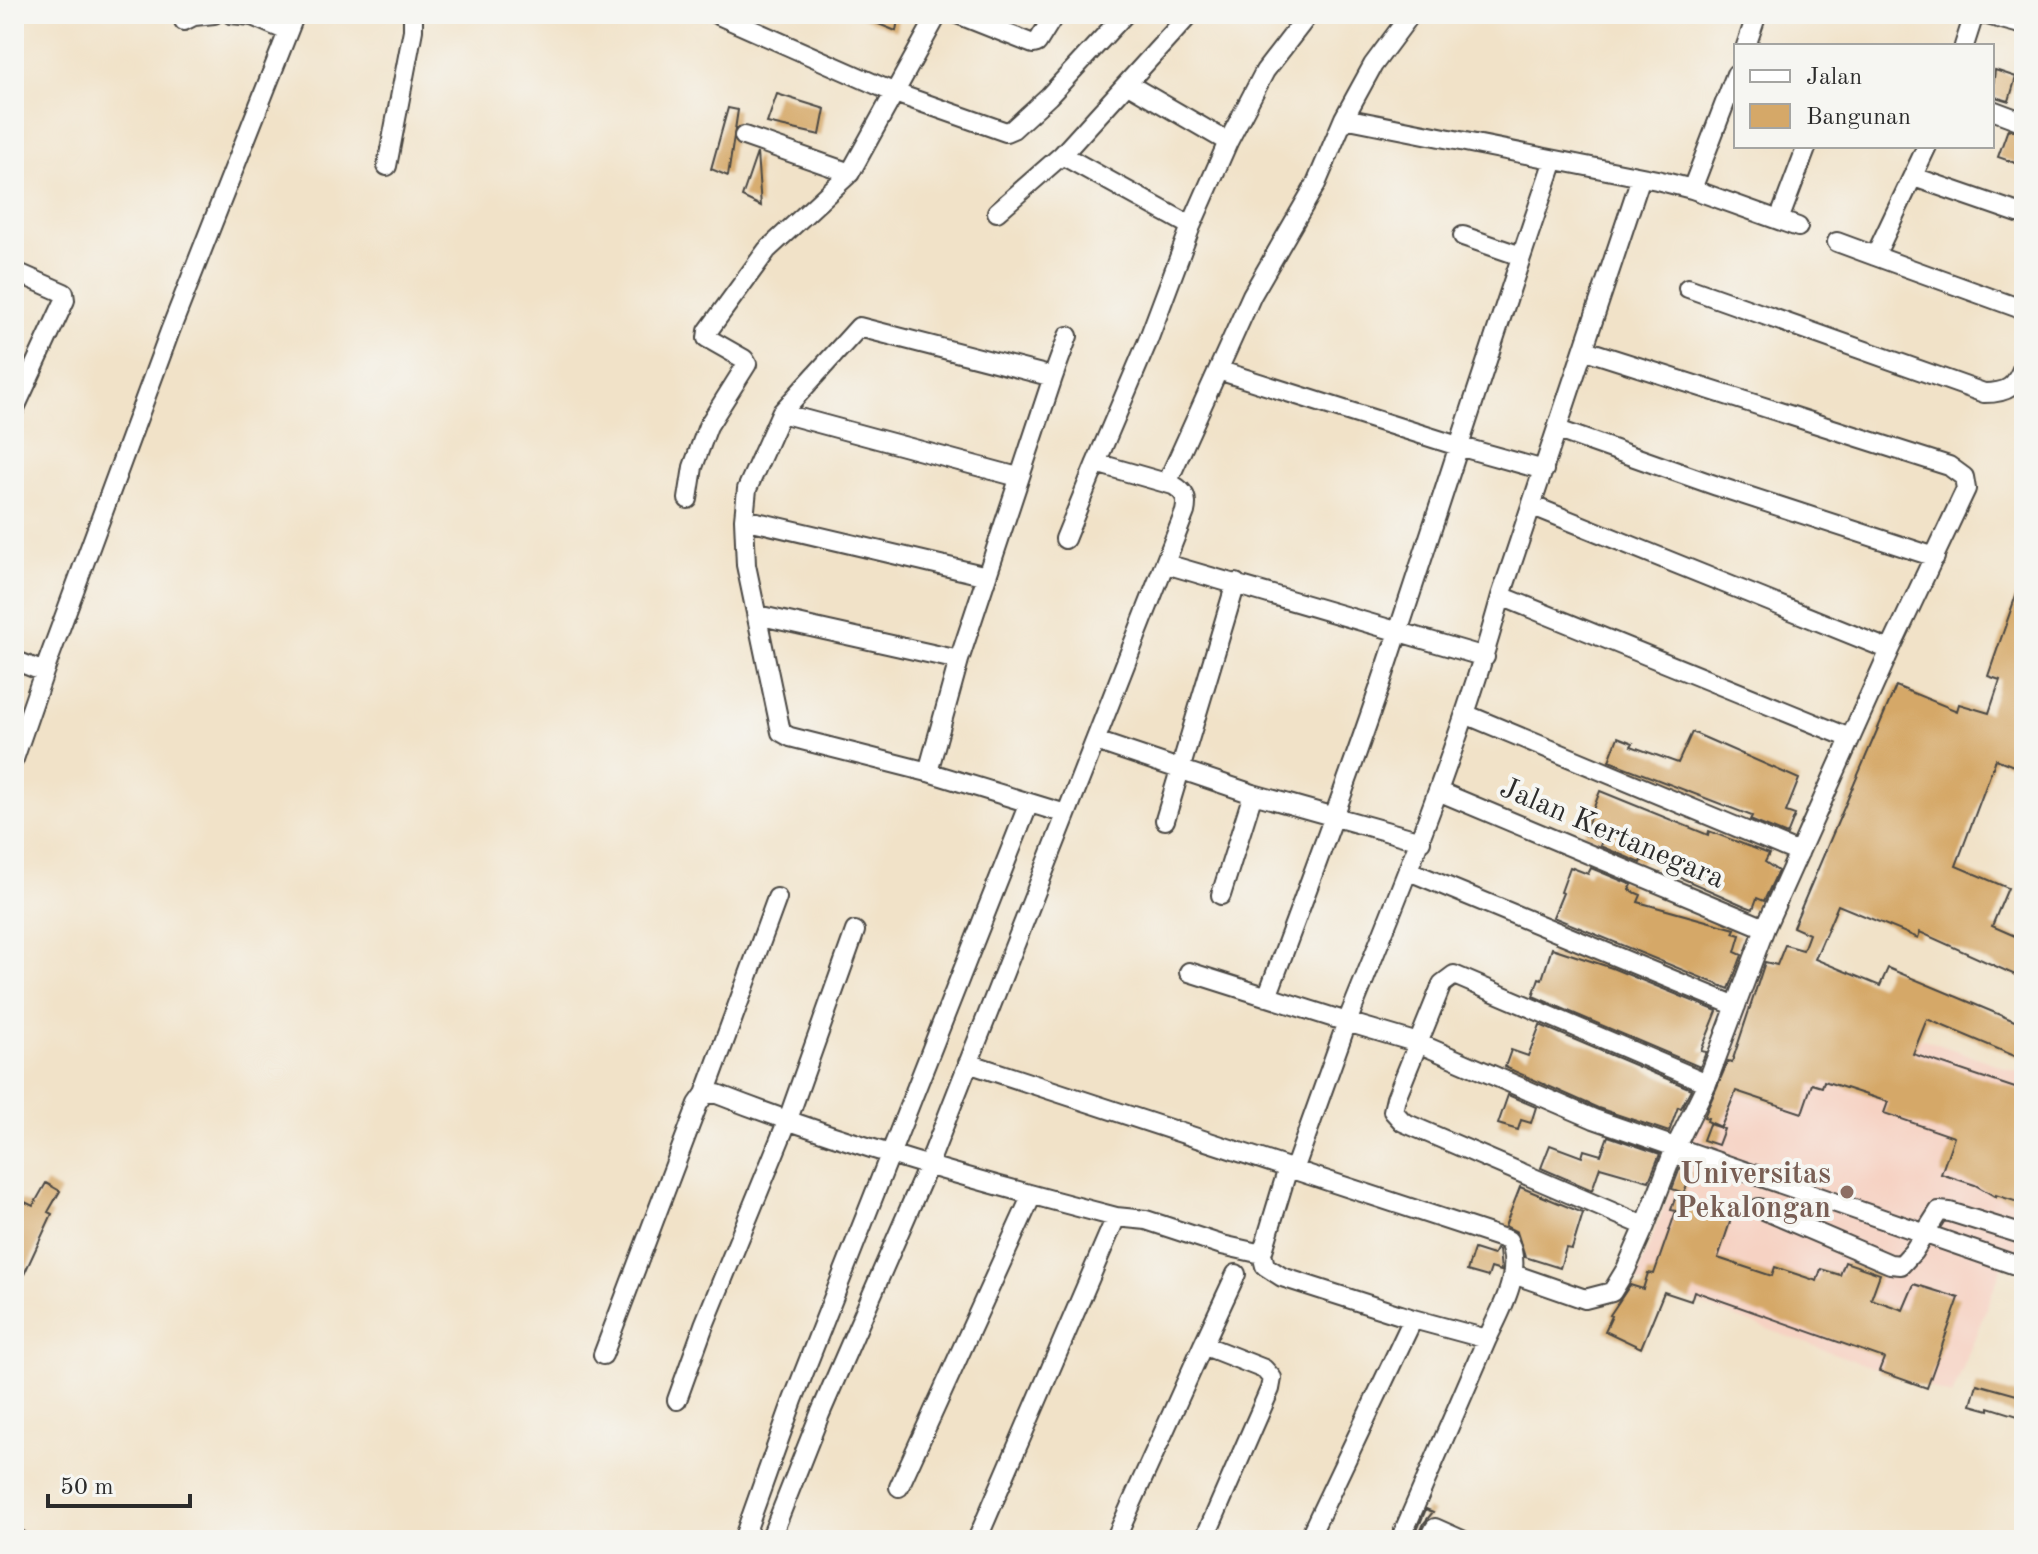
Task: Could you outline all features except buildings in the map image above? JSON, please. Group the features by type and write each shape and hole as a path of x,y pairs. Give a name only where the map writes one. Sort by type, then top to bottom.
{"street":[{"path":"184,21 194,16 214,14"},
{"path":"14,759 175,318 291,22 231,14"},
{"path":"387,166 413,30 413,14"},
{"path":"716,14 895,93 1009,131 1049,96 1125,14"},
{"path":"688,499 693,467 708,426 747,364 744,359 707,338 708,331 767,250 850,173 938,14"},
{"path":"957,14 1032,44 1037,43 1055,14"},
{"path":"997,212 1062,155 1190,14"},
{"path":"1065,539 1228,142 1265,71 1309,14"},
{"path":"1167,483 1252,295 1316,184 1344,118 1373,65 1411,14"},
{"path":"1747,44 1757,14"},
{"path":"1965,44 1973,18 1981,14 2024,25"},
{"path":"1692,189 1734,79"},
{"path":"1128,84 1228,142"},
{"path":"1994,111 2024,122"},
{"path":"1344,118 1692,189 1798,227"},
{"path":"744,136 850,173"},
{"path":"1779,220 1806,148"},
{"path":"1875,256 1926,148"},
{"path":"1062,155 1191,226"},
{"path":"1267,997 1335,816 1398,633 1554,160"},
{"path":"1487,1339 1282,1277 1265,1266 1262,1254 1347,1022 1421,841 1485,657 1501,596 1641,177"},
{"path":"1914,177 2024,215"},
{"path":"1463,236 1521,256"},
{"path":"1837,242 2024,310"},
{"path":"14,271 64,293 65,300 14,410"},
{"path":"1688,288 1984,393 2003,393 2018,380 2024,364"},
{"path":"1053,377 860,327 781,413 747,489 744,519 746,565 779,729 783,734 928,772 1066,814"},
{"path":"928,772 959,660 1018,477 1068,336"},
{"path":"1513,1274 1585,1299 1612,1292 1626,1269 1675,1148 1707,1083 1765,928 1966,489 1964,477 1949,466 1585,350"},
{"path":"1218,370 1544,470"},
{"path":"781,413 1018,477"},
{"path":"1558,430 1935,557"},
{"path":"770,1540 820,1414 928,1166 1187,504 1182,490 1167,483 1096,463"},
{"path":"1533,506 1890,650"},
{"path":"744,519 987,576"},
{"path":"1166,564 1485,657"},
{"path":"1165,820 1236,583"},
{"path":"1501,596 1850,738"},
{"path":"757,615 959,660"},
{"path":"14,660 44,672"},
{"path":"1465,714 1799,853"},
{"path":"1096,741 1180,772 1421,841"},
{"name":"Jalan Kertanegara","path":"1438,791 1765,928"},
{"path":"1221,895 1253,794"},
{"path":"743,1540 793,1400 1029,803"},
{"path":"1409,871 1736,1006"},
{"path":"603,1355 698,1104 705,1094 777,898"},
{"path":"677,1400 704,1325 787,1122 855,931"},
{"path":"1189,972 1418,1043 1594,1119 2024,1268"},
{"path":"1645,1226 1403,1122 1393,1111 1442,984 1454,975 1707,1083"},
{"path":"968,1063 1508,1240 1514,1253 1513,1274 1400,1540"},
{"path":"705,1094 717,1094 787,1122 890,1156 1116,1217 1146,1220 1222,1245 1262,1254"},
{"path":"899,1487 1032,1195"},
{"path":"1759,1208 1890,1264 1901,1265 1939,1211 2024,1235"},
{"path":"977,1540 1116,1217"},
{"path":"1115,1540 1236,1274"},
{"path":"1308,1540 1413,1319"},
{"path":"1203,1345 1264,1369 1272,1378 1270,1389 1204,1540"},
{"path":"1429,1540 1435,1528 1462,1540"}],"shaded area":[{"name":"Universitas Pekalongan","path":"1754,980 2024,1074 2024,1260 2007,1254 1952,1396 1635,1281"}],"place":[{"name":"Universitas Pekalongan","path":"1847,1192"}]}
